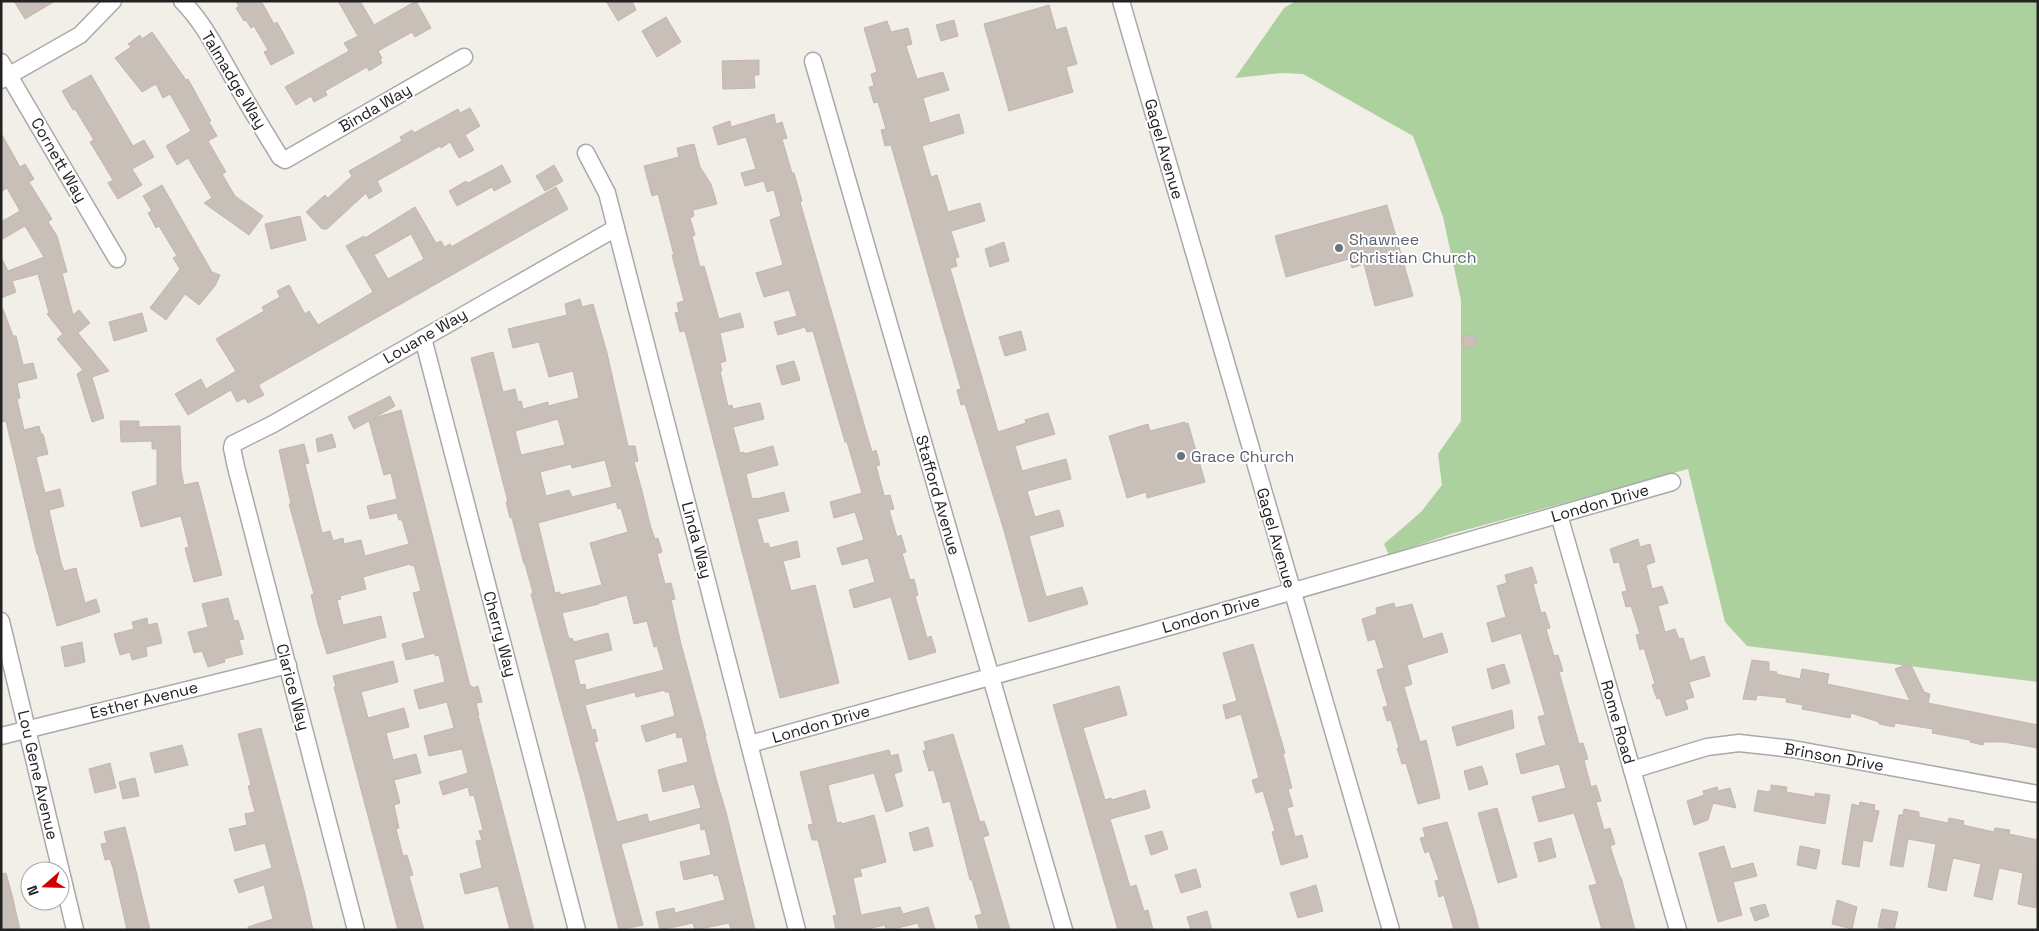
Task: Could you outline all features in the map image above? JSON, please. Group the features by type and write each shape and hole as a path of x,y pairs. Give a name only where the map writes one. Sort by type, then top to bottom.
{"street":[{"path":"4,72 80,35 113,1"},
{"name":"Talmadge Way","path":"182,1 213,42 280,158 285,160"},
{"name":"Gagel Avenue","path":"1121,1 1391,930"},
{"name":"Binda Way","path":"285,160 464,57"},
{"name":"Stafford Avenue","path":"812,61 1064,930"},
{"name":"Cornett Way","path":"4,72 116,259"},
{"name":"Linda Way","path":"586,153 607,193 797,930"},
{"name":"Louane Way","path":"234,444 273,424 616,228"},
{"name":"Cherry Way","path":"423,338 577,930"},
{"name":"Clarice Way","path":"234,444 232,448 236,466 356,930"},
{"name":"London Drive","path":"750,744 1179,624 1291,590 1672,482"},
{"name":"Rome Road","path":"1559,515 1678,930"},
{"name":"Lou Gene Avenue","path":"1,621 75,930"},
{"name":"Esther Avenue","path":"1,736 288,665"},
{"name":"Brinson Drive","path":"1632,770 1707,747 1739,744 1762,745 2038,794"}],"green space":[{"path":"1296,1 2038,1 2038,682 1747,646 1725,622 1688,469 1451,534 1389,555 1384,544 1421,512 1442,485 1438,454 1461,421 1461,300 1443,217 1413,136 1303,74 1282,73 1235,78 1284,8"}],"building":[{"path":"14,1 55,1 25,19"},
{"path":"236,1 261,1 274,24 277,22 294,53 271,65 264,52 268,50 254,26 251,28 246,20 244,21 236,8 239,7"},
{"path":"338,1 360,1 374,25 416,1 431,28 415,37 412,32 378,51 382,58 380,60 382,63 369,71 367,67 325,91 327,95 314,102 311,96 296,105 285,87 349,51 344,43 358,36"},
{"path":"606,1 632,1 636,10 618,21"},
{"path":"1049,5 1056,30 1066,27 1077,64 1066,67 1073,92 1009,111 984,24"},
{"path":"666,17 681,42 657,57 642,31"},
{"path":"954,20 958,36 941,41 936,25"},
{"path":"887,21 891,32 908,28 912,44 906,46 917,79 943,72 949,90 923,98 930,123 959,114 964,133 922,146 931,177 937,175 948,212 980,203 985,221 951,231 959,257 955,258 957,266 950,268 998,432 1026,423 1025,420 1048,413 1055,434 1015,446 1022,471 1066,459 1071,479 1027,491 1035,517 1059,510 1064,526 1029,536 1046,597 1082,587 1088,604 1029,622 1005,534 965,404 961,405 957,390 961,389 891,145 885,146 881,130 886,129 878,102 874,103 869,87 874,86 871,74 877,72 864,28"},
{"path":"152,32 186,80 188,79 211,121 209,122 217,136 208,141 226,172 222,174 235,196 263,216 249,235 204,203 212,198 188,158 177,165 166,146 191,131 170,94 163,98 156,84 142,92 115,58 131,47 128,44 140,35 142,39"},
{"path":"759,60 759,75 754,75 755,88 723,89 722,61"},
{"path":"91,75 133,146 144,140 154,157 132,169 142,185 118,199 108,183 113,180 90,142 94,140 62,91"},
{"path":"470,108 480,126 465,135 474,150 459,158 450,142 441,148 440,146 377,181 382,191 369,199 366,193 327,229 322,229 306,212 325,195 328,198 352,176 349,171 402,141 400,137 412,130 414,133 458,109 460,113"},
{"path":"774,114 776,124 782,122 787,138 782,139 792,173 794,173 802,201 800,202 872,452 876,450 880,465 876,466 884,495 890,495 894,509 889,510 897,537 901,535 906,552 902,553 910,580 914,579 918,595 915,596 927,638 931,636 936,652 909,660 891,597 854,608 849,590 875,582 868,558 842,565 837,548 864,540 855,512 834,518 830,502 862,493 847,442 845,442 813,331 807,332 805,327 778,335 774,322 797,316 789,290 764,297 756,273 783,265 770,220 781,216 774,190 767,192 764,181 745,186 741,173 756,169 746,137 718,145 713,127 730,121 731,127"},
{"path":"1,133 20,167 25,164 34,179 29,182 52,219 48,222 57,236 67,272 62,273 73,315 79,310 90,323 78,333 109,371 92,377 104,418 92,422 77,374 83,370 57,339 63,334 47,314 49,313 38,274 12,281 16,292 1,298 1,257 8,271 44,257 25,226 1,240 1,222 20,211 7,188 1,192"},
{"path":"694,144 700,167 711,184 717,204 693,210 694,216 690,218 695,235 692,236 700,267 704,266 719,319 740,313 744,327 720,333 726,361 720,363 722,371 720,371 728,406 732,405 733,409 760,403 764,419 733,427 740,453 744,452 744,454 773,446 778,465 746,474 752,499 784,492 789,511 757,519 764,544 768,543 770,548 797,541 800,557 783,561 791,591 815,585 839,683 780,698 685,331 680,332 675,313 679,312 677,303 684,301 672,255 674,255 658,194 652,196 644,166 679,157 677,148"},
{"path":"502,165 511,182 494,191 492,187 457,206 449,191"},
{"path":"554,165 563,181 545,191 536,176"},
{"path":"162,185 212,272 220,275 215,286 199,305 185,294 166,320 150,308 180,269 173,258 177,256 159,226 156,228 148,213 152,211 143,196"},
{"path":"556,187 568,209 260,384 259,386 264,395 248,403 245,398 237,402 231,390 188,415 175,394 201,379 206,389 236,371 216,339 264,311 262,307 280,297 277,291 289,285 305,314 309,311 318,325 373,292 346,246 364,236 365,238 415,207 436,243 441,241 444,247 450,244 451,247","holes":["411,234 424,259 388,279 374,255"]},
{"name":"Shawnee Christian Church","path":"1387,205 1413,296 1375,306 1364,264 1352,268 1349,259 1286,277 1275,236"},
{"path":"300,216 306,240 271,249 265,224"},
{"path":"1004,242 1009,261 990,267 985,249"},
{"path":"580,299 582,307 593,304 607,353 628,446 635,446 638,461 634,462 651,528 655,539 658,538 662,552 657,554 665,584 671,583 675,599 671,600 681,644 755,930 731,930 729,923 695,930 693,923 660,930 656,912 674,908 675,913 725,900 718,875 714,876 713,873 684,880 680,862 711,855 705,829 701,830 700,823 621,844 643,925 619,930 531,594 533,593 512,518 510,518 506,502 508,502 471,358 493,352 503,392 515,389 518,402 521,401 523,409 548,402 548,406 579,398 573,371 549,377 539,342 513,348 508,329 567,315 565,304","holes":["558,419 565,445 521,455 515,431","605,460 612,487 572,497 569,490 546,496 540,472 571,464 572,468","616,502 618,509 621,508 628,532 590,543 602,585 560,595 560,592 555,593 538,523","627,595 634,624 647,621 654,647 657,646 664,670 586,690 585,684 580,685 574,660 612,650 608,633 574,642 572,638 569,639 562,613","665,690 665,692 669,692 675,716 641,726 646,742 676,732 677,738 682,737 688,762 658,770 663,792 694,784 701,808 649,822 647,814 617,822 594,742 598,741 595,729 592,730 585,705 635,692 636,697"]},
{"path":"3,309 13,336 16,336 23,365 33,363 37,378 17,383 20,398 17,399 24,430 39,426 41,434 43,434 48,454 36,457 45,493 60,489 64,506 49,510 61,563 64,571 76,568 85,603 96,599 100,612 57,626 37,554 6,421 1,422 1,310"},
{"path":"142,313 147,331 114,341 109,322"},
{"path":"1021,331 1026,350 1005,356 999,337"},
{"path":"1474,333 1477,345 1465,349 1461,337"},
{"path":"794,361 800,380 782,385 776,366"},
{"path":"390,396 395,406 374,418 401,410 470,686 473,688 478,686 482,702 476,703 478,715 534,930 510,930 498,886 465,894 460,874 482,868 476,841 482,840 479,831 483,830 474,795 470,796 468,787 443,795 439,782 468,773 462,749 429,756 424,736 454,728 447,702 419,709 414,690 445,682 439,655 435,656 435,653 406,660 402,644 425,638 413,593 421,591 414,565 411,566 410,564 363,577 366,589 340,596 341,599 337,600 343,625 381,616 386,637 327,654 318,624 311,595 314,594 289,504 291,504 279,450 304,444 309,463 305,464 322,533 330,531 333,541 343,538 344,544 361,540 365,556 409,544 402,520 399,520 397,513 370,519 367,506 397,499 391,473 384,475 369,421 354,429 348,417"},
{"path":"120,421 139,421 139,427 180,426 181,470 184,485 198,482 222,575 194,582 185,548 189,547 181,516 141,527 132,492 157,485 157,449 152,449 152,441 121,442"},
{"path":"1185,422 1185,424 1188,423 1205,482 1147,498 1146,492 1127,498 1109,436 1148,424 1150,431"},
{"path":"332,434 336,447 318,452 316,439"},
{"path":"1638,539 1640,547 1650,544 1655,562 1646,565 1652,589 1662,586 1668,603 1658,606 1665,632 1675,629 1679,639 1683,638 1690,661 1704,656 1710,676 1689,682 1694,697 1685,700 1688,709 1666,716 1660,698 1657,699 1652,685 1655,684 1644,648 1640,650 1636,635 1640,634 1631,606 1626,607 1622,592 1627,591 1619,562 1614,563 1610,549"},
{"path":"1532,567 1537,583 1533,584 1541,613 1545,612 1548,621 1550,628 1546,629 1554,656 1558,655 1563,671 1559,672 1579,744 1583,743 1588,759 1584,760 1591,787 1596,785 1601,801 1596,802 1604,830 1610,828 1615,844 1610,846 1621,877 1635,930 1602,930 1589,886 1597,884 1574,813 1539,822 1532,797 1566,788 1559,764 1521,774 1516,754 1546,745 1538,717 1545,715 1521,633 1492,642 1487,623 1506,617 1497,586 1507,583 1505,575"},
{"path":"228,598 234,621 238,620 244,639 239,640 243,654 224,659 225,662 208,667 202,651 194,653 188,632 208,627 202,604"},
{"path":"1394,603 1395,608 1412,604 1423,639 1442,633 1448,652 1407,665 1412,684 1404,687 1420,742 1426,740 1440,798 1418,804 1406,763 1402,764 1391,720 1387,721 1383,707 1388,706 1377,670 1384,668 1375,639 1368,641 1362,619 1377,614 1376,608"},
{"path":"147,618 148,625 157,623 162,643 146,647 147,656 132,660 130,652 120,655 114,634 134,629 132,622"},
{"path":"82,642 85,662 65,667 61,647"},
{"path":"1253,644 1285,753 1283,754 1292,788 1288,789 1293,806 1287,808 1295,837 1302,835 1308,857 1281,865 1272,832 1275,831 1263,791 1256,793 1252,780 1259,778 1241,714 1226,719 1223,705 1237,701 1223,653"},
{"path":"1752,660 1769,662 1769,671 1777,672 1776,674 1800,679 1802,669 1829,674 1827,684 1910,701 1895,669 1910,663 1924,692 1930,694 1928,703 2038,725 2038,748 2004,742 1984,742 1983,745 1970,742 1970,740 1932,733 1933,729 1895,723 1894,727 1879,724 1879,722 1851,713 1850,718 1802,709 1803,705 1786,702 1787,698 1757,695 1756,700 1743,699"},
{"path":"393,661 398,682 361,692 368,718 404,708 409,727 386,733 393,760 416,754 421,773 394,780 400,803 394,805 399,828 396,829 403,856 407,855 413,875 409,876 424,930 398,930 334,687 336,687 333,676"},
{"path":"1504,664 1510,683 1492,689 1487,669"},
{"path":"1119,686 1127,715 1083,728 1105,800 1111,798 1112,800 1145,790 1150,808 1110,819 1130,887 1136,885 1144,911 1148,910 1153,930 1118,930 1053,705"},
{"path":"1512,710 1514,728 1457,746 1452,727"},
{"path":"261,728 313,930 248,930 248,927 273,919 264,885 239,893 234,880 272,868 265,843 235,851 229,829 247,825 245,814 255,812 248,786 251,785 238,734"},
{"path":"953,734 980,822 984,821 989,835 983,837 1010,930 979,930 975,916 982,914 972,880 970,880 950,801 943,803 934,770 929,771 923,751 926,750 924,742"},
{"path":"182,745 188,765 155,773 150,753"},
{"path":"889,750 891,756 898,754 902,771 894,774 903,806 886,812 874,773 828,785 837,823 841,822 842,824 874,815 879,834 886,862 860,869 862,876 853,878 861,915 900,907 903,914 928,907 935,930 920,930 918,923 889,930 886,930 885,925 863,930 836,930 833,916 837,915 818,840 812,840 808,825 813,824 800,772"},
{"path":"110,763 116,788 95,793 89,769"},
{"path":"1482,766 1488,784 1469,790 1464,771"},
{"path":"135,778 139,796 123,799 119,782"},
{"path":"1771,785 1787,787 1786,792 1815,797 1815,793 1830,795 1825,824 1754,811 1758,790 1768,792 1771,790"},
{"path":"1717,787 1718,791 1730,788 1736,808 1713,803 1708,820 1694,825 1687,801 1704,795 1703,791"},
{"path":"1860,802 1875,805 1874,810 1879,811 1872,842 1863,840 1859,867 1842,864 1852,804 1859,806"},
{"path":"1497,808 1517,877 1498,883 1478,813"},
{"path":"1904,809 1919,812 1919,817 1948,823 1949,818 1964,821 1963,825 1994,832 1995,828 2010,830 2009,834 2038,840 2036,908 2018,904 2023,873 1999,868 1992,900 1974,896 1981,864 1953,858 1946,891 1928,887 1936,844 1908,839 1903,867 1890,865 1899,815 1903,815"},
{"path":"1447,822 1479,930 1454,930 1444,895 1439,897 1435,881 1439,880 1429,851 1425,853 1420,838 1425,837 1423,828"},
{"path":"125,827 150,930 127,930 113,868 110,859 105,860 101,844 107,843 104,832"},
{"path":"928,827 933,846 914,851 909,833"},
{"path":"1162,831 1168,849 1151,855 1145,836"},
{"path":"1551,838 1556,857 1539,862 1534,843"},
{"path":"1724,846 1731,869 1753,863 1757,876 1733,882 1742,915 1718,922 1699,853"},
{"path":"1800,846 1820,850 1816,869 1797,865"},
{"path":"1196,869 1201,887 1181,893 1175,875"},
{"path":"6,873 20,930 1,930 1,874"},
{"path":"1316,885 1323,911 1298,918 1290,893"},
{"path":"1837,900 1857,907 1852,929 1832,924"},
{"path":"1765,904 1769,916 1755,921 1750,908"},
{"path":"1882,909 1898,912 1894,930 1878,927"},
{"path":"1207,911 1212,930 1191,930 1187,917"}],"place":[{"name":"Shawnee Christian Church","path":"1339,248"},
{"name":"Grace Church","path":"1181,456"}]}
